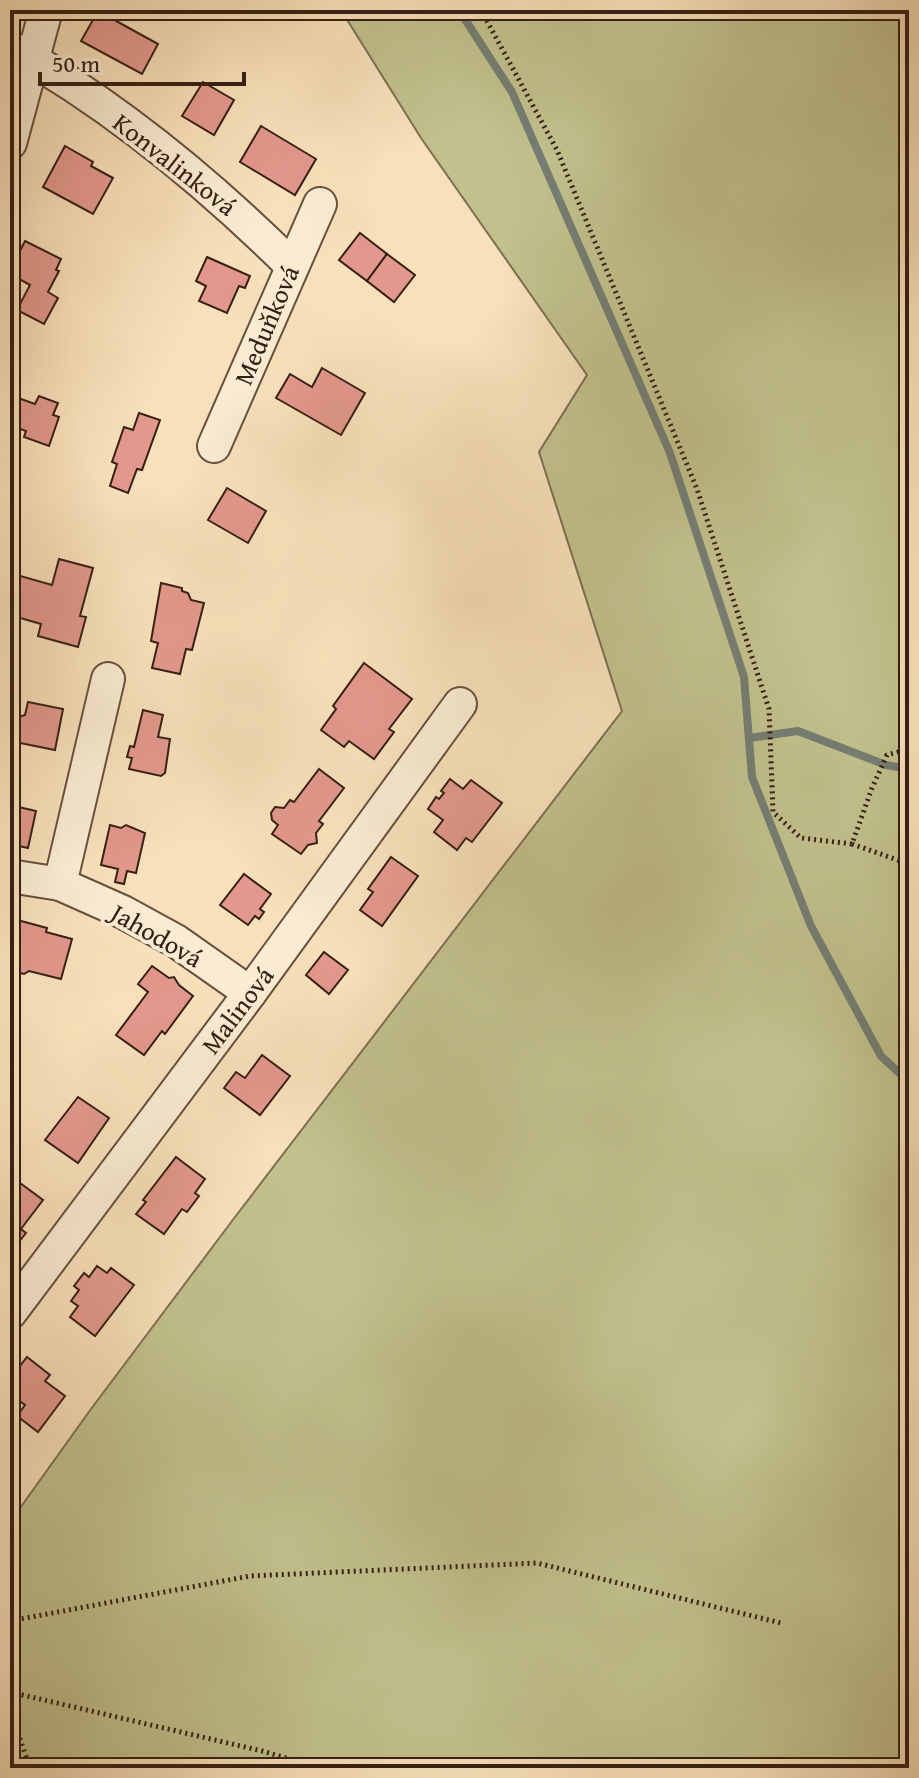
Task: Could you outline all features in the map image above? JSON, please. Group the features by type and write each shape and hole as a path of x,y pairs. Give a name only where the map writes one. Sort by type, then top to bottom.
{"street":[{"path":"10,143 21,54 46,10"},
{"name":"Konvalinková","path":"21,54 86,94 187,170 228,203 291,265"},
{"name":"Meduňková","path":"214,446 320,204"},
{"path":"60,884 108,679"},
{"name":"Malinová","path":"10,1313 250,993 460,704"},
{"name":"Jahodová","path":"10,876 60,884 123,912 176,941 250,993"}],"path":[{"path":"481,10 557,150 697,489 769,709 773,812 801,838 852,844 909,864"},
{"path":"852,844 887,755 909,749"},
{"path":"10,1621 250,1576 537,1563 781,1623"},
{"path":"10,1692 262,1751 320,1768"},
{"path":"10,1710 30,1768"}],"green space":[{"path":"341,10 907,10 909,1768 10,1768 10,1522 235,1217 622,711 539,452 587,375 421,138"}],"building":[{"path":"98,11 158,44 142,74 81,41"},
{"path":"203,82 234,100 214,135 182,116"},
{"path":"261,126 316,159 295,195 240,162"},
{"path":"65,146 113,178 93,214 43,187"},
{"path":"360,233 387,254 367,281 339,260"},
{"path":"25,241 61,259 56,270 59,271 48,292 58,298 44,324 17,310 30,285 10,274 10,270"},
{"path":"387,254 415,275 394,302 367,281"},
{"path":"207,257 250,276 245,288 239,286 227,313 199,301 206,286 196,281"},
{"path":"322,368 365,393 341,435 276,398 290,374 312,387"},
{"path":"10,395 35,404 39,396 58,403 53,415 59,417 49,446 24,437 26,431 10,425"},
{"path":"139,413 160,420 142,470 137,469 128,493 110,486 117,464 112,462 124,427 133,430"},
{"path":"227,488 266,511 248,543 208,520"},
{"path":"59,559 93,568 80,616 86,617 78,647 38,636 41,624 10,615 10,573 52,585"},
{"path":"161,583 182,588 191,600 204,603 192,650 186,649 180,674 152,668 158,643 151,641"},
{"path":"364,663 412,699 389,729 394,732 374,759 349,741 344,747 321,730 336,709 333,706"},
{"path":"28,702 63,709 55,750 15,742 18,729 16,718 25,715"},
{"path":"143,710 163,715 158,737 170,739 165,773 161,776 129,769 132,758 127,757 130,746 134,747"},
{"path":"319,769 344,788 319,821 323,824 316,833 317,843 308,845 301,854 272,834 278,825 272,820 271,813 275,807 284,808 290,800 294,802"},
{"path":"450,779 463,789 471,780 502,803 472,842 466,838 457,850 434,832 443,820 428,809 436,797 439,799 444,793 441,791"},
{"path":"10,805 36,811 28,848 10,844"},
{"path":"110,825 121,828 126,825 145,833 136,873 127,871 124,884 115,882 118,869 101,865"},
{"path":"391,857 418,876 382,926 360,910 373,892 368,889"},
{"path":"244,874 271,894 260,909 264,912 259,919 255,916 248,925 220,905"},
{"path":"10,918 72,939 61,979 29,971 24,974 16,972 10,961"},
{"path":"324,952 348,970 329,994 306,975"},
{"path":"152,966 169,978 174,977 193,996 165,1034 162,1031 144,1055 116,1035 148,992 138,984"},
{"path":"262,1055 290,1076 260,1115 224,1088 236,1072 245,1078"},
{"path":"78,1097 109,1118 78,1163 45,1140"},
{"path":"176,1157 205,1179 195,1193 199,1196 187,1212 182,1209 164,1234 136,1214"},
{"path":"16,1180 43,1200 21,1229 26,1233 11,1252 10,1188"},
{"path":"97,1266 107,1273 111,1268 134,1285 95,1336 70,1317 78,1306 71,1301 79,1290 74,1286 84,1273 89,1277"},
{"path":"27,1357 50,1375 45,1381 65,1396 38,1432 17,1416 25,1405 10,1394 10,1379"}],"waterway":[{"path":"459,10 512,92 670,453 744,677 752,777 811,926 881,1056 909,1082"},
{"path":"749,738 798,731 886,765 909,769"}]}
